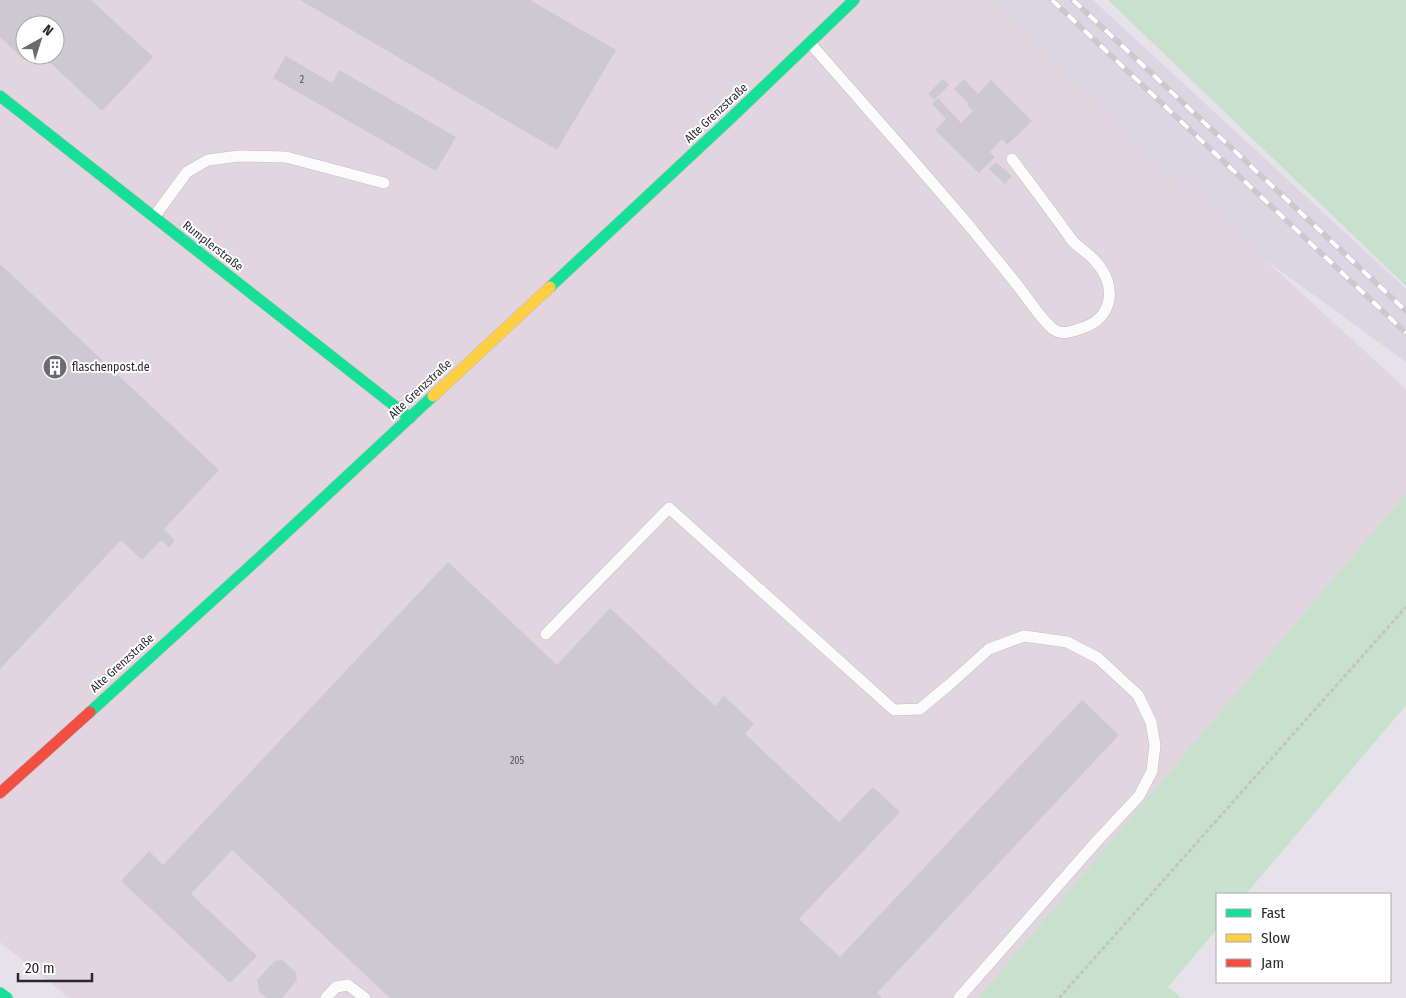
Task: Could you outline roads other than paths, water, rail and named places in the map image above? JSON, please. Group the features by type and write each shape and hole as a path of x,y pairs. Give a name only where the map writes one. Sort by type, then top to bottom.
{"street":[{"name":"Alte Grenzstraße","path":"0,793 410,418 854,0"},
{"name":"Rumplerstraße","path":"0,96 410,418"},
{"path":"0,992 7,998"}],"lane":[{"path":"810,43 971,229 1048,323 1055,330 1066,333 1087,327 1100,318 1107,309 1109,288 1106,276 1096,261 1074,242 1012,159"},
{"path":"154,217 187,172 208,160 239,156 286,156 384,184"},
{"path":"546,634 669,508 894,710 920,709 989,649 1024,636 1067,642 1098,658 1138,695 1151,722 1155,745 1152,771 1139,796 1096,842 959,998"},
{"path":"326,998 336,987 348,985 365,998"}],"railway":[{"path":"1052,0 1406,333"},
{"path":"1073,0 1406,311"}],"place":[{"name":"flaschenpost.de","path":"55,367"}]}
